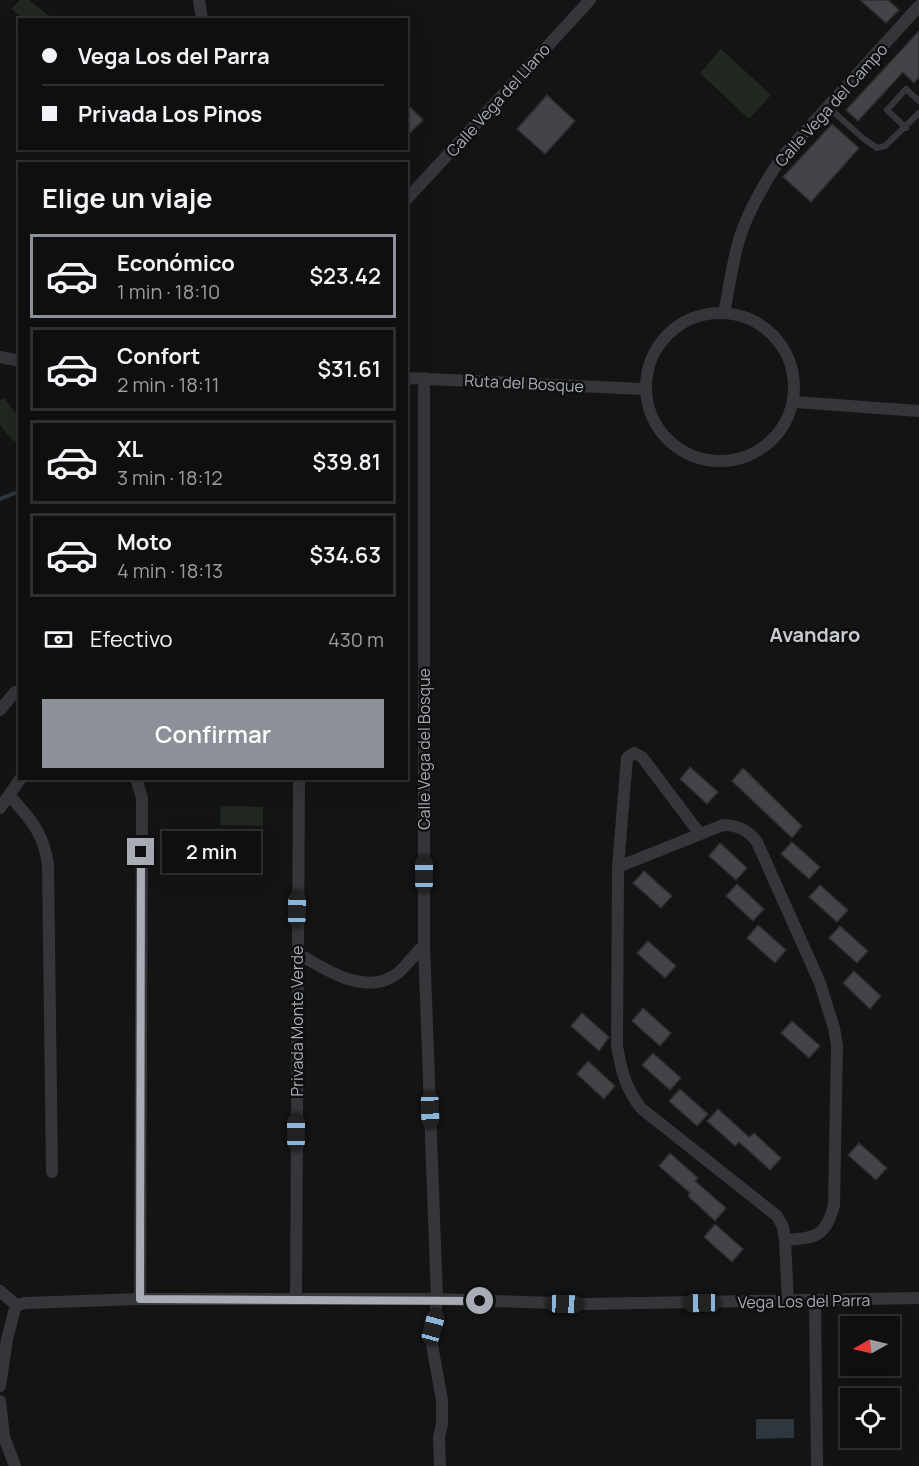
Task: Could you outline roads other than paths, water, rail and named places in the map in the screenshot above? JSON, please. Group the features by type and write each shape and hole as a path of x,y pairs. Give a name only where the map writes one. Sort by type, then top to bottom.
{"street":[{"path":"199,0 202,18"},
{"name":"Calle Vega del Llano","path":"408,198 590,0"},
{"name":"Calle Vega del Campo","path":"723,314 739,239 767,178 782,157 919,6"},
{"path":"723,314 750,319 768,329 783,344 792,362 796,382 795,402 785,424 769,442 748,454 724,460 699,458 677,448 658,432 647,412 642,389 649,358 668,332 697,317 723,314"},
{"path":"0,357 18,361"},
{"name":"Ruta del Bosque","path":"408,378 642,389"},
{"name":"Calle Vega del Bosque","path":"424,378 424,945 437,1299 432,1336 433,1355 442,1400 442,1424 439,1437 440,1466"},
{"path":"795,402 919,411"},
{"path":"0,710 15,692"},
{"path":"700,834 642,757 634,753 627,758 618,867 617,1046 622,1075 628,1089 642,1109 773,1212 783,1227 788,1302"},
{"path":"0,808 20,780"},
{"path":"137,780 142,798 140,1299"},
{"name":"Privada Monte Verde","path":"296,1299 299,780"},
{"path":"10,796 36,827 44,843 48,865 52,1172"},
{"path":"618,867 723,825 731,825 746,831 757,842 820,983 837,1045 834,1205 829,1220 821,1232 812,1238 785,1240"},
{"path":"297,952 351,980 368,983 384,980 398,973 424,945"},
{"path":"0,1291 16,1305 7,1339 0,1386"},
{"name":"Vega Los del Parra","path":"16,1305 140,1299 437,1299 586,1304 919,1298"},
{"path":"815,1301 817,1466"},
{"path":"0,1401 4,1437 15,1466"}],"lane":[{"path":"906,128 887,111 906,88 919,101"},
{"path":"828,107 877,148 885,146 919,113"}],"waterway":[{"path":"0,499 18,492"}],"district":[{"name":"Avandaro","path":"815,635"}]}
